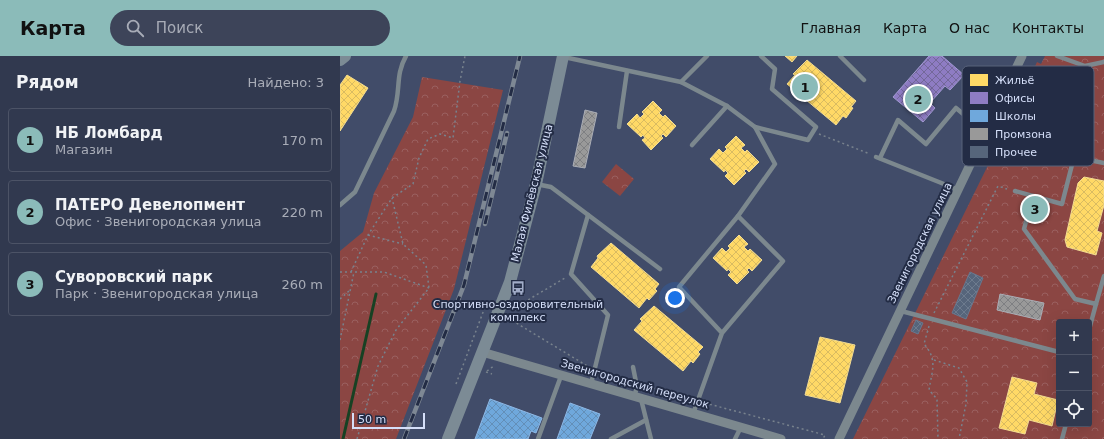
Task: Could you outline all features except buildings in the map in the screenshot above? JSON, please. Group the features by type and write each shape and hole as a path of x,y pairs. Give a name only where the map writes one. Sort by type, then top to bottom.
{"street":[{"path":"340,60 345,56"},
{"name":"Звенигородская улица","path":"1017,66 1022,56"},
{"name":"Малая Филёвская улица","path":"448,439 510,282 536,184 563,57"},
{"name":"Звенигородская улица","path":"839,439 970,166"},
{"name":"Звенигородский переулок","path":"482,352 781,439"}],"lane":[{"path":"340,205 356,192 394,111 398,98 399,68 406,56"},
{"path":"681,82 707,56"},
{"path":"563,57 681,82 727,106 755,127 808,140 816,127 772,89 775,69 761,56"},
{"path":"840,56 864,80"},
{"path":"1057,56 1085,66 1104,62"},
{"path":"619,127 627,71"},
{"path":"692,145 727,106"},
{"path":"959,190 878,158 898,120 926,144 956,108 962,113"},
{"path":"722,333 679,287 738,216 775,164 755,127"},
{"path":"1094,162 1104,164"},
{"path":"1015,191 1062,204 1072,166"},
{"path":"536,184 551,187 660,269"},
{"path":"1033,196 1024,229 1075,299 1096,304"},
{"path":"588,215 572,274 608,315 591,384"},
{"path":"693,414 722,333 783,261 738,216"},
{"path":"1092,319 1104,276"},
{"path":"900,311 1056,351"},
{"path":"633,368 637,387 637,398 646,420 651,439"},
{"path":"538,439 561,376"},
{"path":"610,439 646,420"},
{"path":"1062,439 1065,427"},
{"path":"735,439 741,428"}],"path":[{"path":"351,272 368,236 392,198 412,184 419,158 428,140 440,134 453,138 460,81 465,56"},
{"path":"814,132 878,158"},
{"path":"938,439 937,399 929,390 934,360 931,352 924,344 931,320 998,186 1015,191"},
{"path":"392,198 403,244"},
{"path":"357,439 378,366 396,330 429,288 426,265 403,244 368,236"},
{"path":"340,272 384,272 429,288"},
{"path":"340,340 354,272"},
{"path":"508,312 572,274"},
{"path":"340,299 350,290"},
{"path":"456,384 485,307"},
{"path":"506,317 594,370 697,401 825,435 823,439"},
{"path":"934,360 960,368 967,382 966,404 959,439"},
{"path":"485,372 492,374"}],"green space":[{"path":"1045,56 1104,56 1104,439 853,439 988,166 1094,166 1094,66 1035,66 1037,62 1041,64"},
{"path":"422,77 503,90 454,289 396,439 340,439 340,251 363,232 374,193 413,117"},
{"path":"616,164 634,179 620,196 602,182"}],"waterway":[{"path":"343,439 376,294"}],"railway":[{"path":"404,439 464,285 520,56"},
{"path":"485,224 507,133"}],"place":[{"name":"НБ Ломбард","path":"805,87"},
{"name":"ПАТЕРО Девелопмент","path":"918,99"},
{"name":"Суворовский парк","path":"1035,209"},
{"name":"Спортивно-оздоровительный комплекс","path":"518,288"}]}
